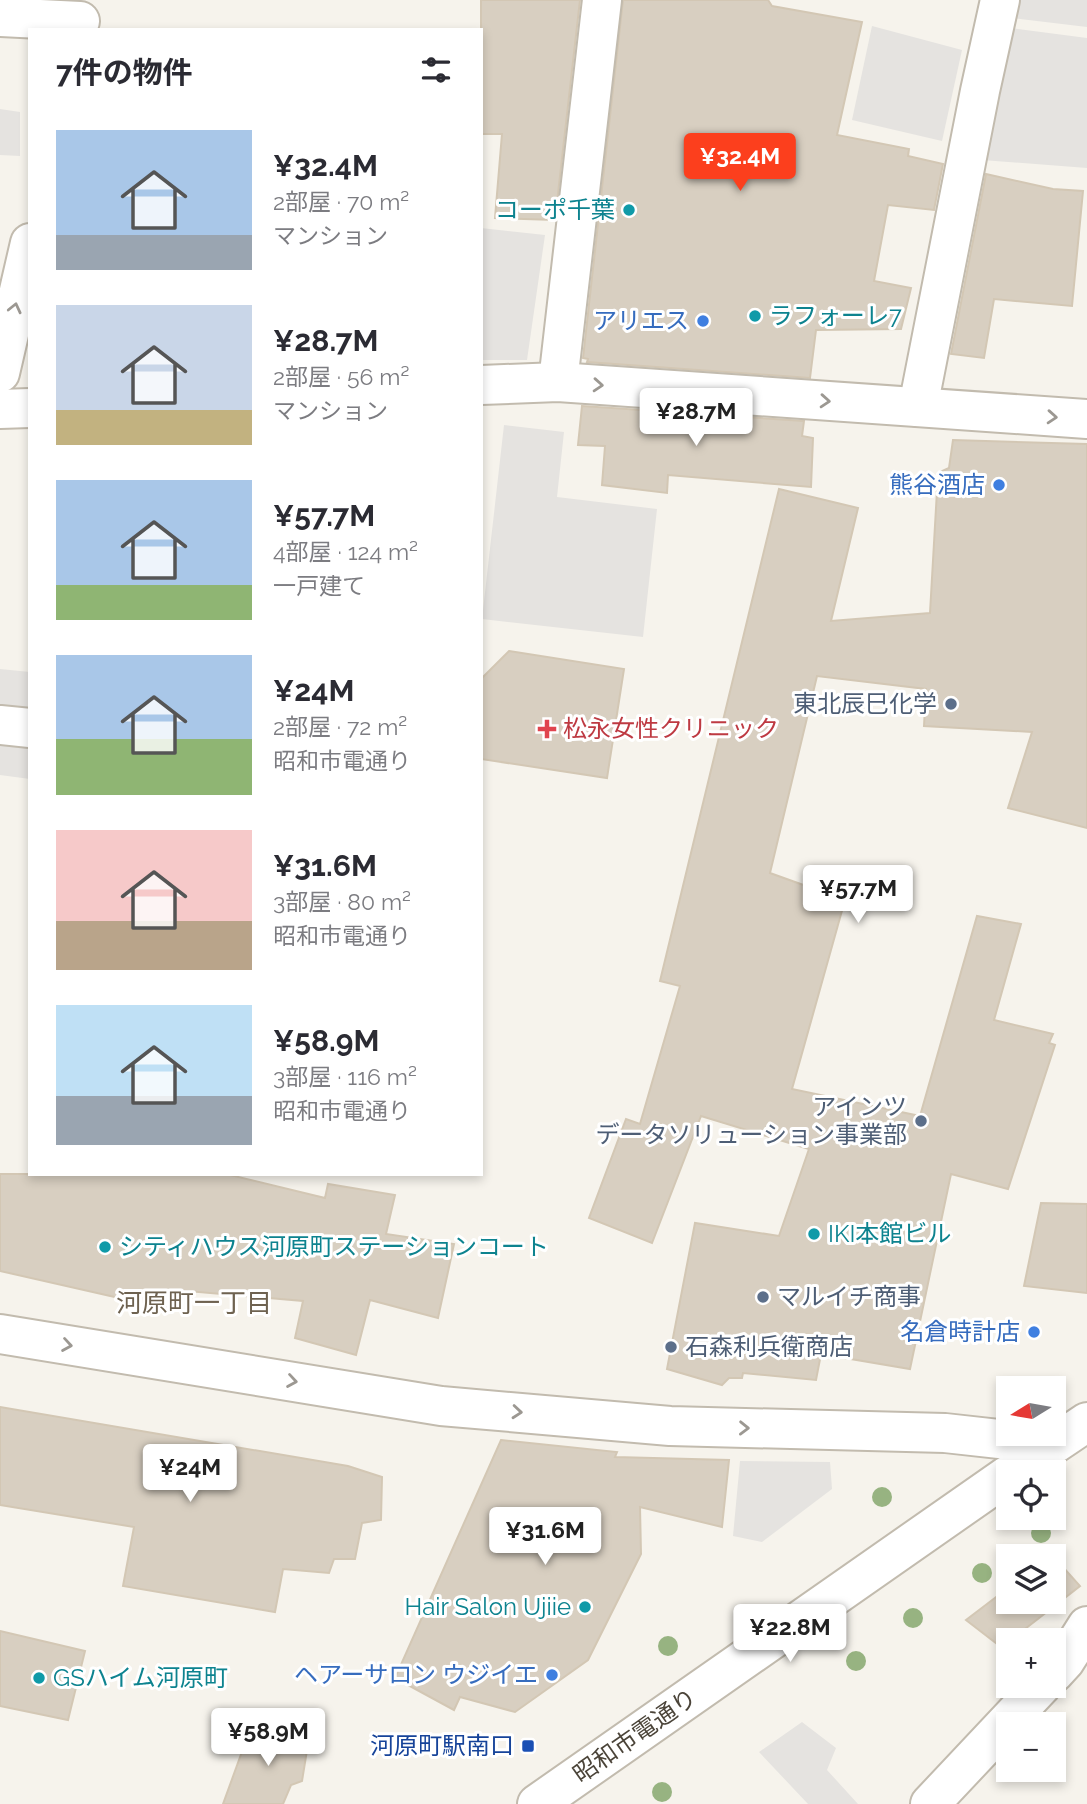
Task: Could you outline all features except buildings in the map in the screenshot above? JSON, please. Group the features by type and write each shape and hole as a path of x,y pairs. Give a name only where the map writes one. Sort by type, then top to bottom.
{"street":[{"path":"558,382 602,0"},
{"path":"918,407 1000,0"},
{"path":"0,17 82,17"},
{"path":"0,373 28,252"},
{"path":"483,385 558,382 1087,419"},
{"path":"0,409 28,408"},
{"path":"0,726 28,728"},
{"path":"0,1334 441,1406 670,1426 1076,1435"},
{"path":"1033,1460 1076,1435"},
{"name":"昭和市電通り","path":"537,1804 996,1483"},
{"path":"1066,1659 1087,1626"},
{"path":"929,1804 1030,1698"}],"shaded area":[{"path":"1014,0 1087,0 1087,27 1011,18"},
{"path":"872,26 962,50 942,141 852,120"},
{"path":"1011,28 1087,38 1087,168 982,160"},
{"path":"0,109 20,112 20,156 0,155"},
{"path":"483,228 545,235 527,360 483,360"},
{"path":"504,425 564,432 557,497 657,509 643,637 483,619"},
{"path":"0,669 28,672 28,779 0,775"},
{"path":"740,1461 830,1462 832,1489 762,1542 733,1536"},
{"path":"802,1722 836,1748 827,1770 858,1804 808,1804 759,1752"}],"place":[{"name":"コーポ千葉","path":"629,210"},
{"name":"ラフォーレ7","path":"755,316"},
{"name":"アリエス","path":"703,321"},
{"name":"熊谷酒店","path":"999,485"},
{"name":"東北辰巳化学","path":"951,704"},
{"name":"松永女性クリニック","path":"547,729"},
{"name":"アインツ データソリューション事業部","path":"921,1121"},
{"name":"IKI本館ビル","path":"814,1234"},
{"name":"シティハウス河原町ステーションコート","path":"105,1247"},
{"name":"マルイチ商事","path":"763,1297"},
{"name":"名倉時計店","path":"1034,1332"},
{"name":"石森利兵衛商店","path":"671,1347"},
{"name":"Hair Salon Ujiie","path":"585,1607"},
{"name":"ヘアーサロン ウジイエ","path":"552,1675"},
{"name":"GSハイム河原町","path":"39,1678"},
{"name":"河原町駅南口","path":"528,1746"}],"district":[{"name":"河原町一丁目","path":"194,1303"}]}
